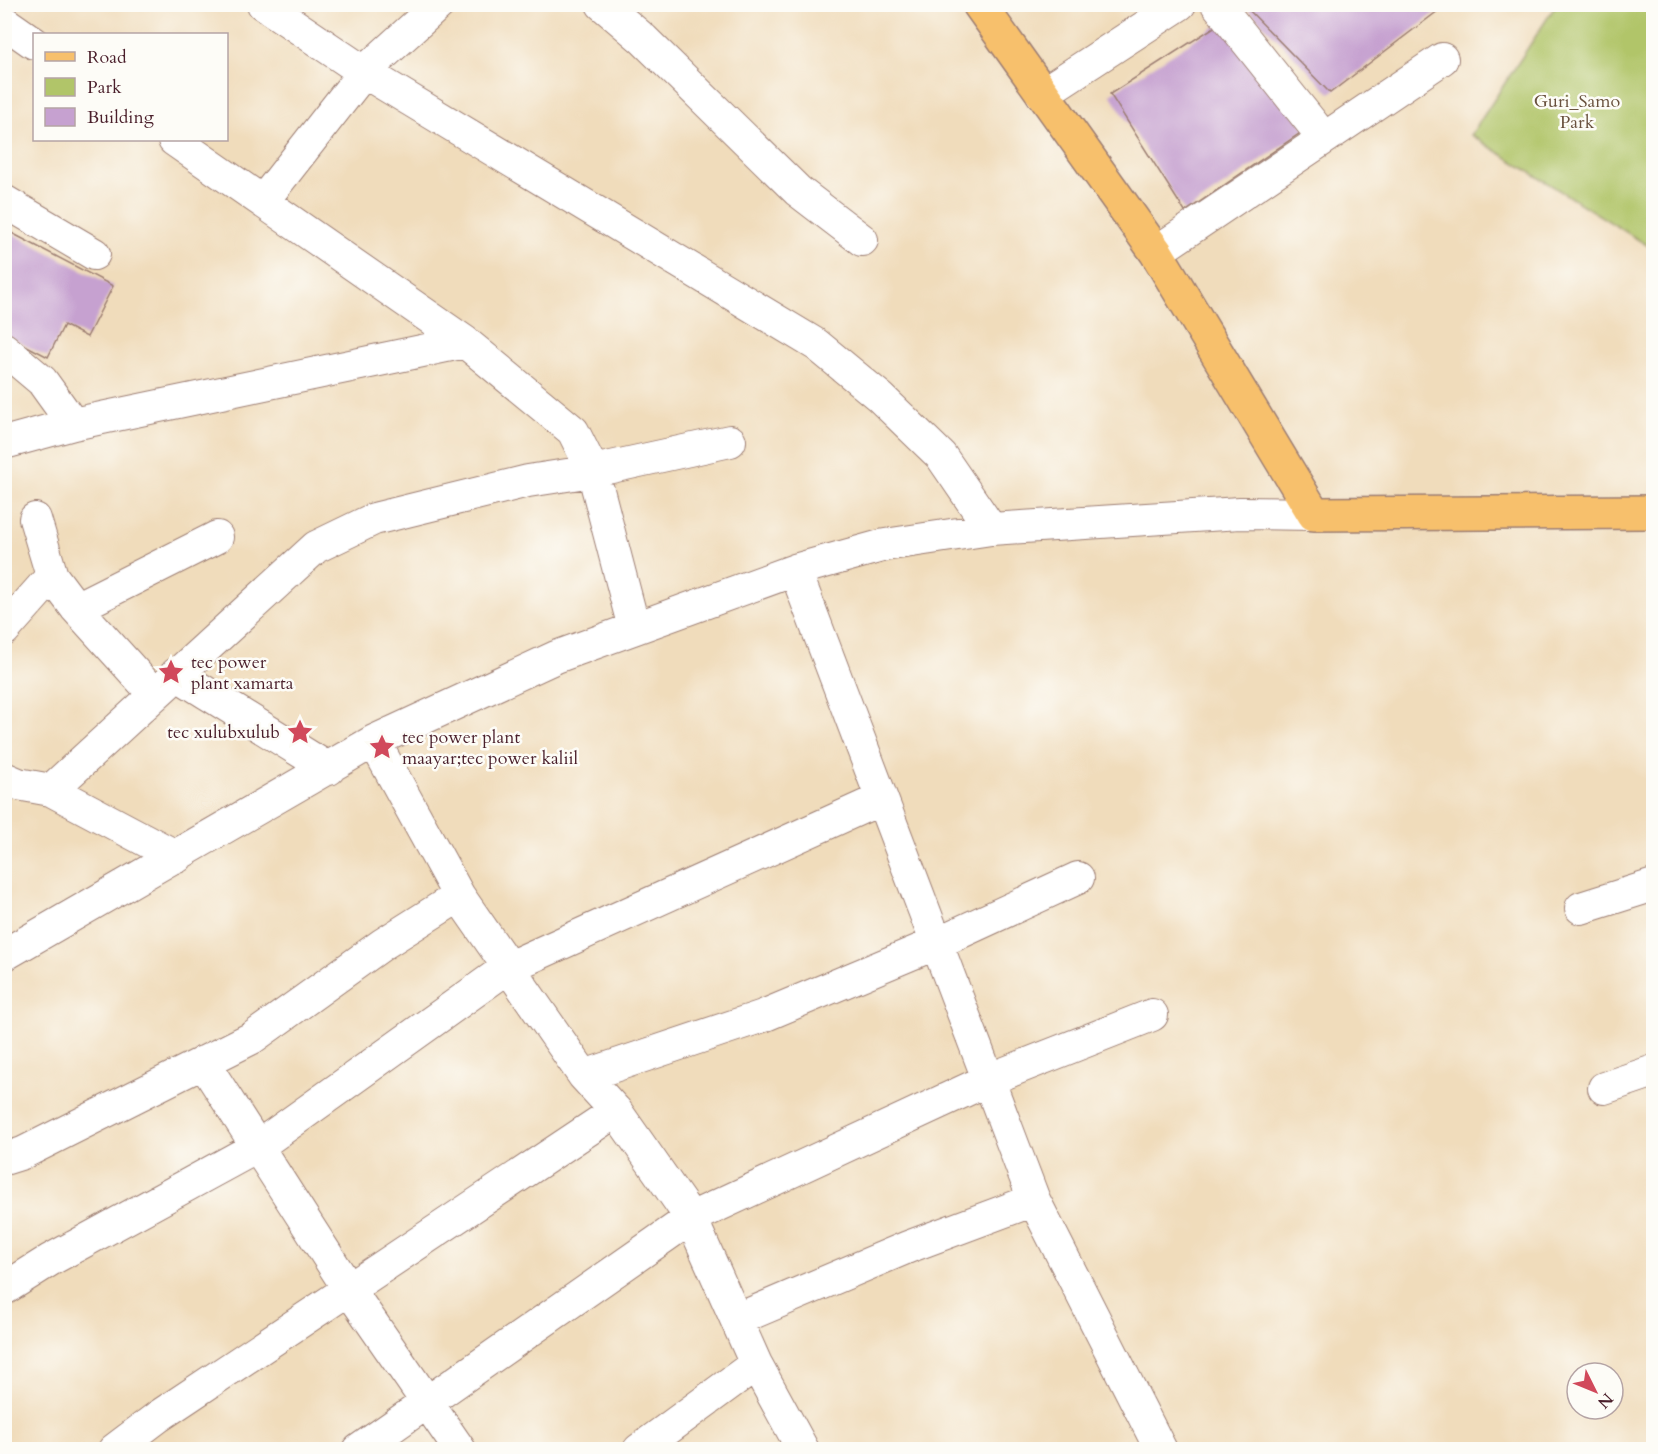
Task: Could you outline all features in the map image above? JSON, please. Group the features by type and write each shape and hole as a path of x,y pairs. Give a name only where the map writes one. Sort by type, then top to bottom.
{"main road":[{"path":"979,4 1156,252 1314,514 1653,512"}],"street":[{"path":"263,4 364,72 817,345 880,397 941,456 991,529"},
{"path":"263,201 364,72 438,4"},
{"path":"602,4 651,46 798,190 862,240"},
{"path":"1042,94 1180,4"},
{"path":"1218,4 1323,137"},
{"path":"1156,252 1323,137 1442,59"},
{"path":"175,141 465,342 573,431 593,471 634,628"},
{"path":"4,201 94,254"},
{"path":"4,442 73,424 465,342"},
{"path":"4,349 42,381 73,424"},
{"path":"51,790 316,547 374,519 528,481 593,471 730,441"},
{"path":"4,955 375,741 556,657 795,570 885,545 991,529 1240,513 1314,514"},
{"path":"35,519 52,576 76,608 165,684 329,769"},
{"path":"76,608 218,537"},
{"path":"795,570 1034,1200 1161,1449"},
{"path":"4,630 52,576"},
{"path":"375,741 459,896 584,1076 616,1111 691,1218 738,1319 756,1364 803,1449"},
{"path":"9,784 51,790 177,857"},
{"path":"4,1289 50,1260 257,1146 507,968 881,799"},
{"path":"584,1076 763,1016 937,943 1078,878"},
{"path":"1581,908 1653,885"},
{"path":"4,1159 22,1153 252,1038 383,944 459,896"},
{"path":"359,1449 691,1218 990,1079 1152,1016"},
{"path":"203,1062 348,1288 426,1404 460,1449"},
{"path":"1604,1088 1653,1071"},
{"path":"114,1449 348,1288 616,1111"},
{"path":"738,1319 908,1248 1034,1200"},
{"path":"639,1449 756,1364"}],"green space":[{"name":"Guri_Samo Park","path":"1556,5 1653,5 1653,249 1471,135"}],"building":[{"path":"1250,4 1447,4 1330,93 1246,7"},
{"path":"1222,22 1306,129 1185,212 1110,94"},
{"path":"4,229 113,286 87,337 64,325 48,357 4,334"}],"place":[{"name":"tec power plant xamarta","path":"171,672"},
{"name":"tec xulubxulub","path":"300,732"},
{"name":"tec power plant maayar;tec power kaliil","path":"382,747"}]}
